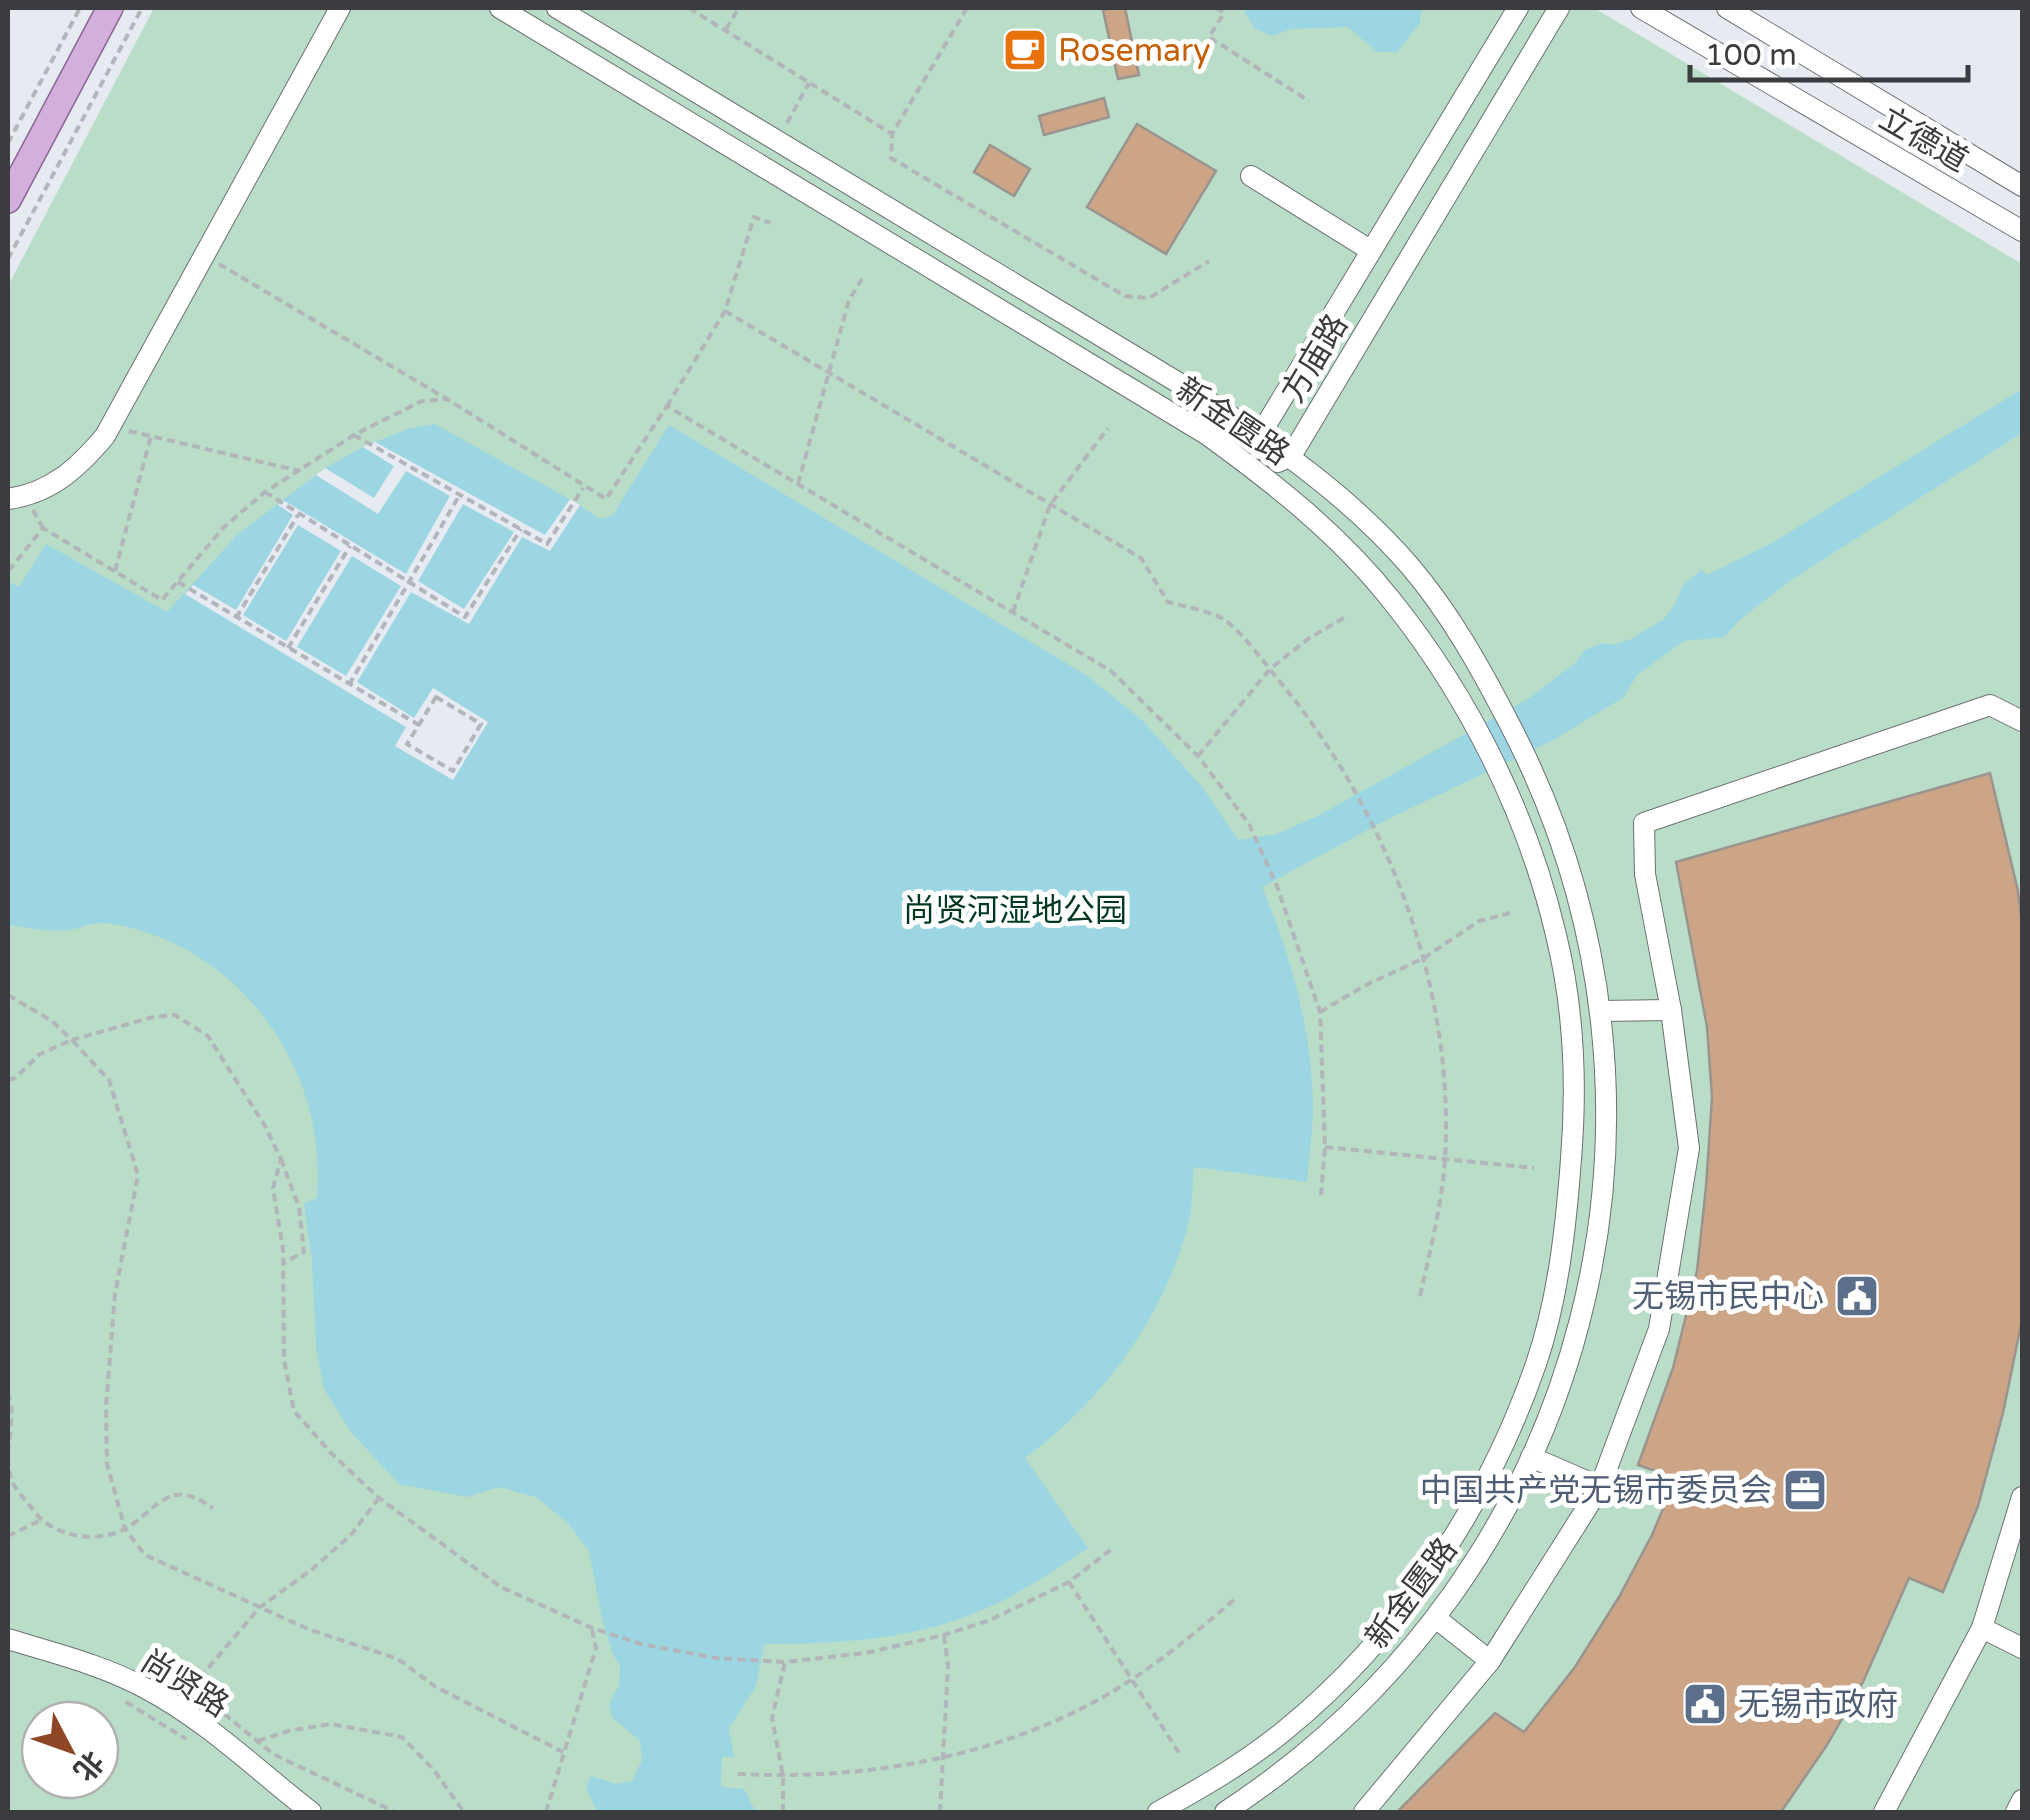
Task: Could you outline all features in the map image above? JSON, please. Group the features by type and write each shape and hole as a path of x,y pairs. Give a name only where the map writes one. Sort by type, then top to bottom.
{"main road":[{"path":"8,200 110,8"}],"street":[{"path":"8,499 56,483 82,464 110,427 340,8"},
{"name":"新金匮路","path":"500,8 1206,434 1258,471 1340,543 1391,600 1453,686 1500,774 1556,934 1574,1064 1567,1213 1537,1362 1502,1449 1462,1524 1383,1633 1285,1730 1233,1768 1158,1812"},
{"name":"新金匮路","path":"557,8 1291,456 1368,522 1408,565 1467,642 1552,815 1589,939 1605,1064 1605,1160 1600,1215 1584,1312 1566,1371 1532,1457 1496,1528 1437,1619 1351,1714 1304,1755 1226,1812"},
{"name":"方庙路","path":"1258,471 1260,435 1518,8"},
{"name":"方庙路","path":"1291,456 1560,8"},
{"name":"立德道","path":"1640,8 2022,232"},
{"name":"立德道","path":"1727,8 2022,186"},
{"path":"1251,176 1370,250"},
{"path":"1258,471 1291,456"},
{"path":"1364,1812 1490,1660 1600,1487 1659,1328 1689,1148 1671,1010 1645,874 1644,823 1990,705 2022,721"},
{"path":"1601,1011 1671,1010"},
{"path":"1570,1162 1589,1172 1605,1160"},
{"path":"1567,1213 1587,1199 1600,1215"},
{"path":"1532,1457 1600,1487"},
{"path":"1884,1812 1982,1628 2016,1543 2022,1497"},
{"path":"1437,1619 1490,1660"},
{"path":"1982,1628 2022,1648"},
{"name":"尚贤路","path":"8,1641 140,1689 170,1706 303,1812"},
{"name":"尚贤路","path":"8,1641 112,1674 173,1704 311,1812"},
{"path":"1285,1730 1281,1756 1304,1755"},
{"path":"1233,1768 1257,1773 1254,1794"},
{"path":"2016,1812 2022,1800"}],"path":[{"path":"8,143 80,8"},
{"path":"8,259 142,8"},
{"path":"690,8 892,134"},
{"path":"725,31 739,8"},
{"path":"966,8 892,134 891,158 1125,296 1150,298 1209,262"},
{"path":"1216,8 1224,12 1209,37 1309,101"},
{"path":"777,140 810,82"},
{"path":"204,255 606,499 724,311 754,218 770,223"},
{"path":"798,484 849,300 862,278"},
{"path":"724,311 1141,558 1168,602 1225,620 1319,729 1352,784 1406,900 1424,958 1437,1028 1445,1159 1419,1300"},
{"path":"8,566 11,568 42,528 162,600 224,527 265,492 354,435 422,401 447,399"},
{"path":"666,406 1111,671 1198,756 1249,824 1277,886 1320,1012 1326,1146 1321,1194"},
{"path":"110,427 300,471"},
{"path":"1014,612 1050,505 1108,428"},
{"path":"354,435 548,544 584,488"},
{"path":"115,571 151,436"},
{"path":"265,492 465,617 521,529"},
{"path":"350,685 460,496"},
{"path":"236,618 298,515"},
{"path":"288,648 350,546"},
{"path":"176,581 418,725"},
{"path":"1198,756 1270,670 1308,639 1347,616"},
{"path":"436,697 481,724 453,771 407,744 418,725 436,697"},
{"path":"1320,1012 1424,958 1478,921 1510,913"},
{"path":"8,995 52,1021 109,1080 138,1175 114,1294 106,1406 107,1464 125,1529 145,1555 308,1629 398,1659 436,1687 563,1752"},
{"path":"8,1080 40,1054 72,1040 153,1017 175,1015 208,1036 265,1126 299,1207 304,1252 283,1263"},
{"path":"1326,1146 1534,1168"},
{"path":"280,1159 273,1188 283,1263 284,1360 294,1411 378,1498 501,1587 592,1628 640,1644 716,1658 785,1662 866,1653 944,1636 990,1620 1070,1582 1113,1548"},
{"path":"8,1393 13,1406 8,1450 11,1480 40,1520 74,1536 103,1537 125,1529 170,1497 192,1495 212,1508"},
{"path":"378,1498 350,1536 259,1608 204,1673 206,1698 273,1754 395,1812"},
{"path":"8,1536 40,1520"},
{"path":"1070,1582 1181,1756"},
{"path":"738,1774 783,1776 869,1771 942,1758 1058,1718 1132,1679 1237,1597"},
{"path":"546,1812 596,1648 592,1628"},
{"path":"940,1812 948,1666 944,1636"},
{"path":"783,1812 783,1776 772,1718 785,1662"},
{"path":"123,1700 188,1740"},
{"path":"258,1741 331,1724 402,1738 433,1769 464,1812"}],"green space":[{"name":"尚贤河湿地公园","path":"154,8 1594,8 2022,264 2022,1812 8,1812 8,286"}],"water":[{"path":"1246,8 1422,8 1420,23 1397,52 1377,52 1348,27 1291,29 1273,36 1255,29"},
{"path":"2022,389 2022,433 1794,578 1724,637 1684,641 1637,675 1624,697 1550,742 1388,819 1262,887 1283,941 1305,1025 1313,1112 1307,1182 1194,1167 1189,1221 1164,1290 1147,1323 1105,1383 1025,1458 1088,1548 1033,1584 950,1622 871,1639 764,1644 756,1686 729,1728 734,1757 722,1757 721,1787 744,1789 756,1812 597,1812 586,1787 591,1776 616,1784 632,1781 642,1760 640,1741 612,1717 609,1704 619,1686 620,1667 602,1618 589,1551 568,1523 536,1497 499,1487 467,1497 399,1484 351,1432 324,1389 316,1347 312,1261 304,1203 317,1198 317,1150 308,1103 290,1059 265,1018 233,984 196,955 153,935 106,923 61,931 8,925 8,581 19,587 46,544 167,612 238,534 325,468 410,428 435,424 599,519 612,516 669,425 1086,675 1142,720 1203,788 1238,840 1276,834 1316,817 1531,697 1576,662 1585,650 1601,643 1614,645 1631,639 1664,619 1683,585 1701,570 1707,575 1772,543"}],"pier":[{"path":"375,442 545,535 570,499 580,505 550,551 522,537 469,624 411,592 357,682 414,718 433,688 488,722 453,780 395,746 406,727 185,594 193,585 236,610 293,515 278,505 283,500 406,574 450,496 406,471 378,514 316,475 325,468 374,498 394,466 363,447","holes":["463,504 514,532 464,609 418,581","298,525 341,551 286,641 243,615","352,556 401,586 346,676 297,647"]}],"building":[{"path":"1125,8 1139,75 1118,79 1103,10"},
{"path":"1104,98 1109,117 1044,135 1039,116"},
{"path":"1137,124 1216,171 1166,254 1087,207"},
{"path":"990,145 1030,169 1014,196 974,172"},
{"name":"无锡市民中心","path":"1990,773 2018,891 2022,926 2022,1320 1978,1506 1943,1592 1909,1578 1863,1682 1827,1745 1781,1812 1397,1812 1495,1713 1524,1732 1575,1667 1619,1597 1676,1478 1638,1465 1673,1368 1697,1271 1712,1097 1707,1027 1676,862"}],"place":[{"name":"Rosemary","path":"1025,50"},
{"name":"无锡市民中心","path":"1857,1296"},
{"name":"中国共产党无锡市委员会","path":"1805,1490"},
{"name":"无锡市政府","path":"1705,1704"}]}
